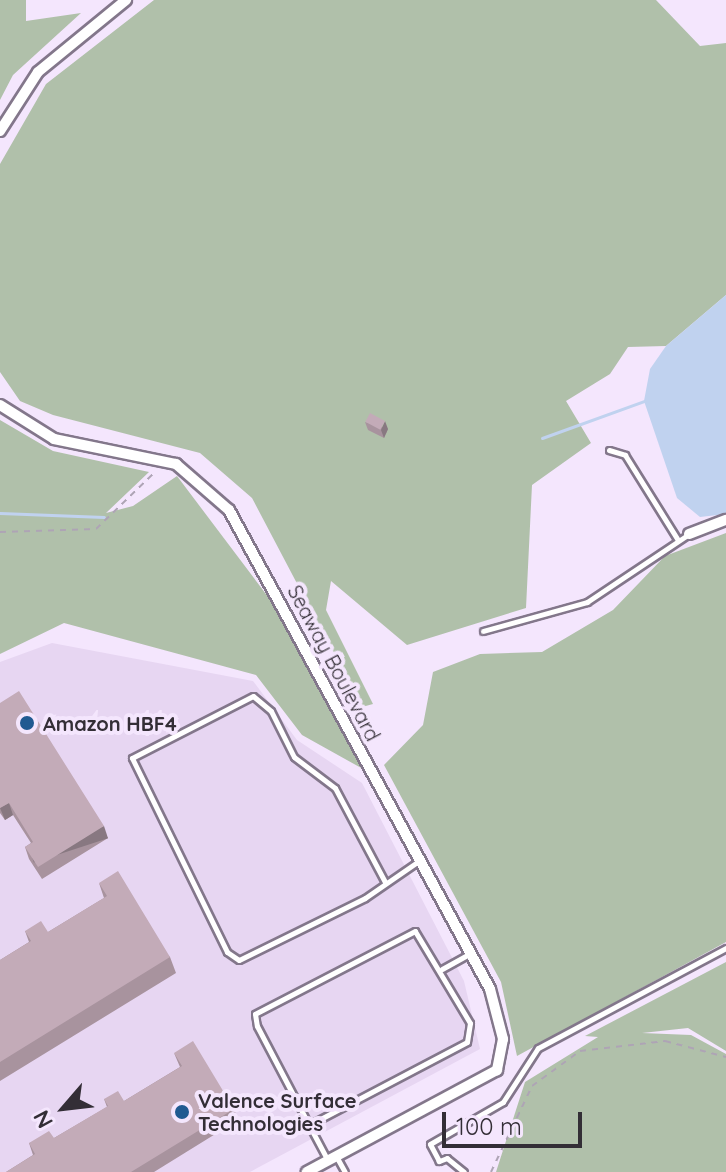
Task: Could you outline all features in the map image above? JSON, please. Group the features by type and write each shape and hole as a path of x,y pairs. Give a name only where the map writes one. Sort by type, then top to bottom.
{"street":[{"path":"0,131 38,72 126,0"},
{"name":"Seaway Boulevard","path":"0,405 54,439 164,460 195,475 229,510 471,953 500,1021 497,1070 332,1158"},
{"path":"689,534 726,520"},
{"path":"307,1172 332,1158"}],"lane":[{"path":"609,450 625,455 678,540"},
{"path":"483,631 587,602 689,534"},
{"path":"385,882 335,788 294,757 271,711 253,696 132,758 227,952 239,960 385,882 420,860"},
{"path":"309,1125 467,1042 470,1023 427,939 405,932 260,1008 257,1026 309,1125 345,1172"},
{"path":"464,1172 439,1161 430,1144 503,1102 538,1048 726,948"},
{"path":"442,969 471,953"}],"path":[{"path":"0,532 96,529 164,460"},
{"path":"491,1172 532,1086 580,1051 665,1041 726,1057"}],"shaded area":[{"path":"52,643 253,681 297,740 362,783 464,981 480,1049 250,1172 0,1172 0,662"}],"green space":[{"path":"0,0 26,0 26,21 81,13 13,75 0,100"},
{"path":"154,0 656,0 700,46 726,43 726,295 666,346 628,347 610,374 566,401 591,443 532,485 526,608 407,645 331,581 326,610 373,704 362,707 252,498 200,453 53,415 20,401 0,372 0,164 46,84"},
{"path":"0,420 53,451 149,472 106,513 133,506 177,476 275,606 363,769 302,735 256,675 64,623 0,654"},
{"path":"726,533 726,942 517,1056 501,982 384,765 423,725 433,672 480,654 542,652 613,610 665,556"},
{"path":"726,962 726,1051 688,1028 642,1033 691,1035 726,1054 726,1172 496,1172 525,1082 598,1037 585,1036"}],"water":[{"path":"726,295 726,514 700,517 677,498 644,401 650,369 666,346"}],"building":[{"path":"370,413 385,421 380,430 365,422"},
{"path":"19,691 104,826 38,867 25,847 33,842 9,803 0,808 0,703"},
{"path":"118,871 170,957 0,1062 0,960 31,941 25,931 41,921 48,932 107,896 99,883"},
{"name":"Valence Surface Technologies","path":"193,1041 234,1109 131,1172 6,1172 35,1154 29,1143 49,1131 54,1138 108,1106 104,1099 118,1091 124,1101 182,1066 174,1053"}],"waterway":[{"path":"542,438 644,401"},
{"path":"0,513 104,517"}],"place":[{"name":"Amazon HBF4","path":"27,723"},
{"name":"Valence Surface Technologies","path":"182,1112"}]}
